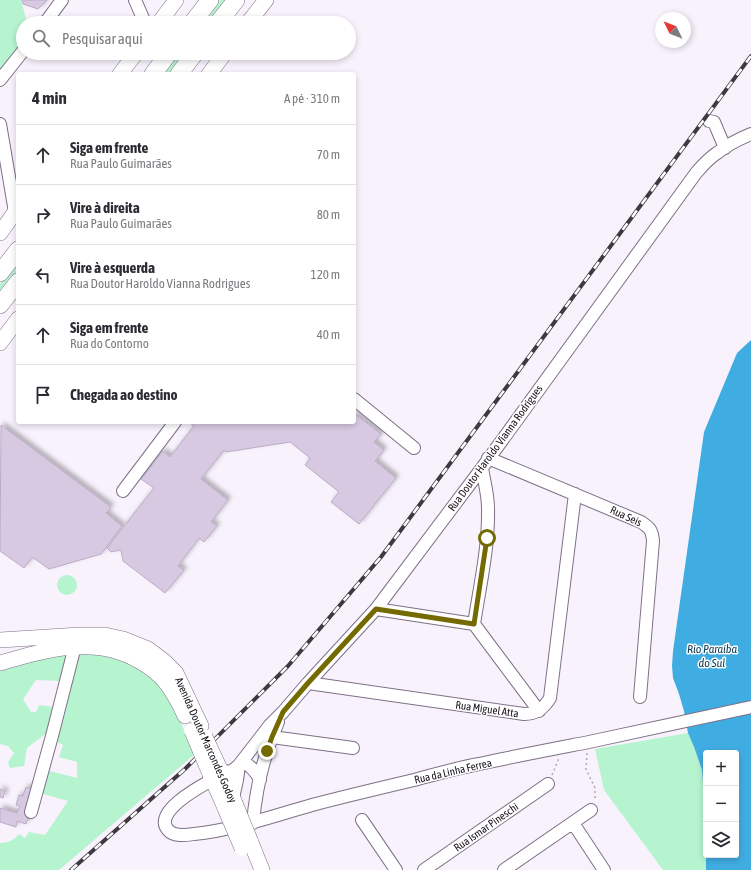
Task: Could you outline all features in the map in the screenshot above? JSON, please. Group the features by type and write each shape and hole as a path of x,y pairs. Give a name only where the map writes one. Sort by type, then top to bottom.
{"highway":[{"path":"197,16 210,0"},
{"path":"223,16 236,0"},
{"path":"155,72 164,60"},
{"path":"181,72 190,60"},
{"path":"0,273 16,253"},
{"path":"0,305 16,285"}],"main road":[{"path":"164,16 176,0"},
{"path":"253,16 266,0"},
{"path":"122,72 131,60"},
{"path":"211,72 220,60"},
{"path":"2,226 16,210"},
{"path":"0,343 16,322"},
{"name":"Avenida Doutor Marcondes Godoy","path":"0,640 80,634 105,635 123,639 148,649 164,660 176,673 196,729 215,773 231,803 246,844 250,870"},
{"name":"Avenida Doutor Marcondes Godoy","path":"0,663 58,648 75,646 103,647 121,651 146,665 158,674 196,729"},
{"name":"Avenida Doutor Marcondes Godoy","path":"246,844 262,870"}],"street":[{"path":"50,16 62,0"},
{"path":"135,0 142,16"},
{"path":"0,80 16,60"},
{"path":"709,121 714,122 725,148"},
{"path":"0,124 16,210"},
{"name":"Rua Doutor Haroldo Vianna Rodrigues","path":"240,763 270,726 376,609 485,463 696,173 716,153 751,134"},
{"path":"8,173 16,182"},
{"path":"356,401 414,448"},
{"path":"123,492 174,424"},
{"path":"474,624 487,538 488,506 485,463"},
{"name":"Rua Seis","path":"485,463 575,494 642,522 649,528 652,533 653,541 640,697"},
{"path":"376,609 474,624 539,711 546,705 550,698 575,494"},
{"path":"31,812 75,646"},
{"name":"Rua Miguel Atta","path":"308,683 524,714 531,714 539,711"},
{"name":"Rua da Linha Ferrea","path":"215,773 174,806 169,812 165,824 168,830 174,834 186,835 214,832 253,823 326,801 471,766 751,707"},
{"path":"253,823 255,802 267,751 283,712"},
{"path":"272,737 353,748"},
{"path":"240,763 254,769 260,780"},
{"path":"215,773 233,771 240,763"},
{"path":"231,803 240,763"},
{"name":"Rua Ismar Pineschi","path":"424,870 548,784"},
{"path":"504,870 591,810"},
{"path":"362,820 396,870"},
{"path":"573,823 604,870"}],"path":[{"path":"587,742 586,769 595,788 596,801 591,810"},
{"path":"548,784 563,747"}],"green space":[{"path":"0,0 21,0 25,16 16,16 16,49 0,70"},
{"path":"220,0 229,0 216,16 207,16"},
{"path":"173,60 183,60 174,72 164,72"},
{"path":"16,264 16,276 0,296 0,284"},
{"path":"67,575 74,578 77,585 74,592 67,595 60,592 57,585 60,578"},
{"path":"80,651 121,658 143,671 156,682 167,697 178,717 195,754 59,870 0,870 0,843 11,841 19,834 25,838 29,832 45,835 68,801 40,793 46,770 77,778 77,762 59,757 63,745 55,741"},
{"path":"68,653 61,681 36,680 23,699 31,712 36,712 39,705 54,707 48,732 27,748 24,766 10,768 8,762 14,753 8,746 0,744 0,669"},
{"path":"688,733 702,770 703,858 706,858 706,870 663,870 604,790 595,749"}],"water":[{"name":"Rio Paraíba do Sul","path":"751,340 751,870 706,870 706,858 739,858 739,750 703,750 703,783 702,770 688,733 684,711 673,678 673,651 704,432 737,353"}],"building":[{"path":"22,0 47,0 38,9 23,4"},
{"path":"356,415 381,434 374,442 384,450 375,461 396,478 359,524 331,502 339,492 305,465 310,458 290,442 226,452 224,450 201,479 228,500 211,522 217,526 204,542 199,538 178,566 184,570 165,593 123,561 121,550 111,552 107,548 154,488 141,479 163,451 170,457 194,426 192,424 356,424"},
{"path":"1,425 111,507 106,513 122,526 101,554 49,569 32,557 24,568 0,551"},
{"path":"26,787 34,790 26,824 17,821 16,827 0,822 0,808 17,813 20,806 16,805 19,795 23,796"},
{"path":"0,789 5,791 3,798 0,797"}],"railway":[{"path":"71,870 185,769 288,666 381,557 751,56"}],"route":[{"path":"267,751 283,712 376,609 474,624 487,538"}]}
